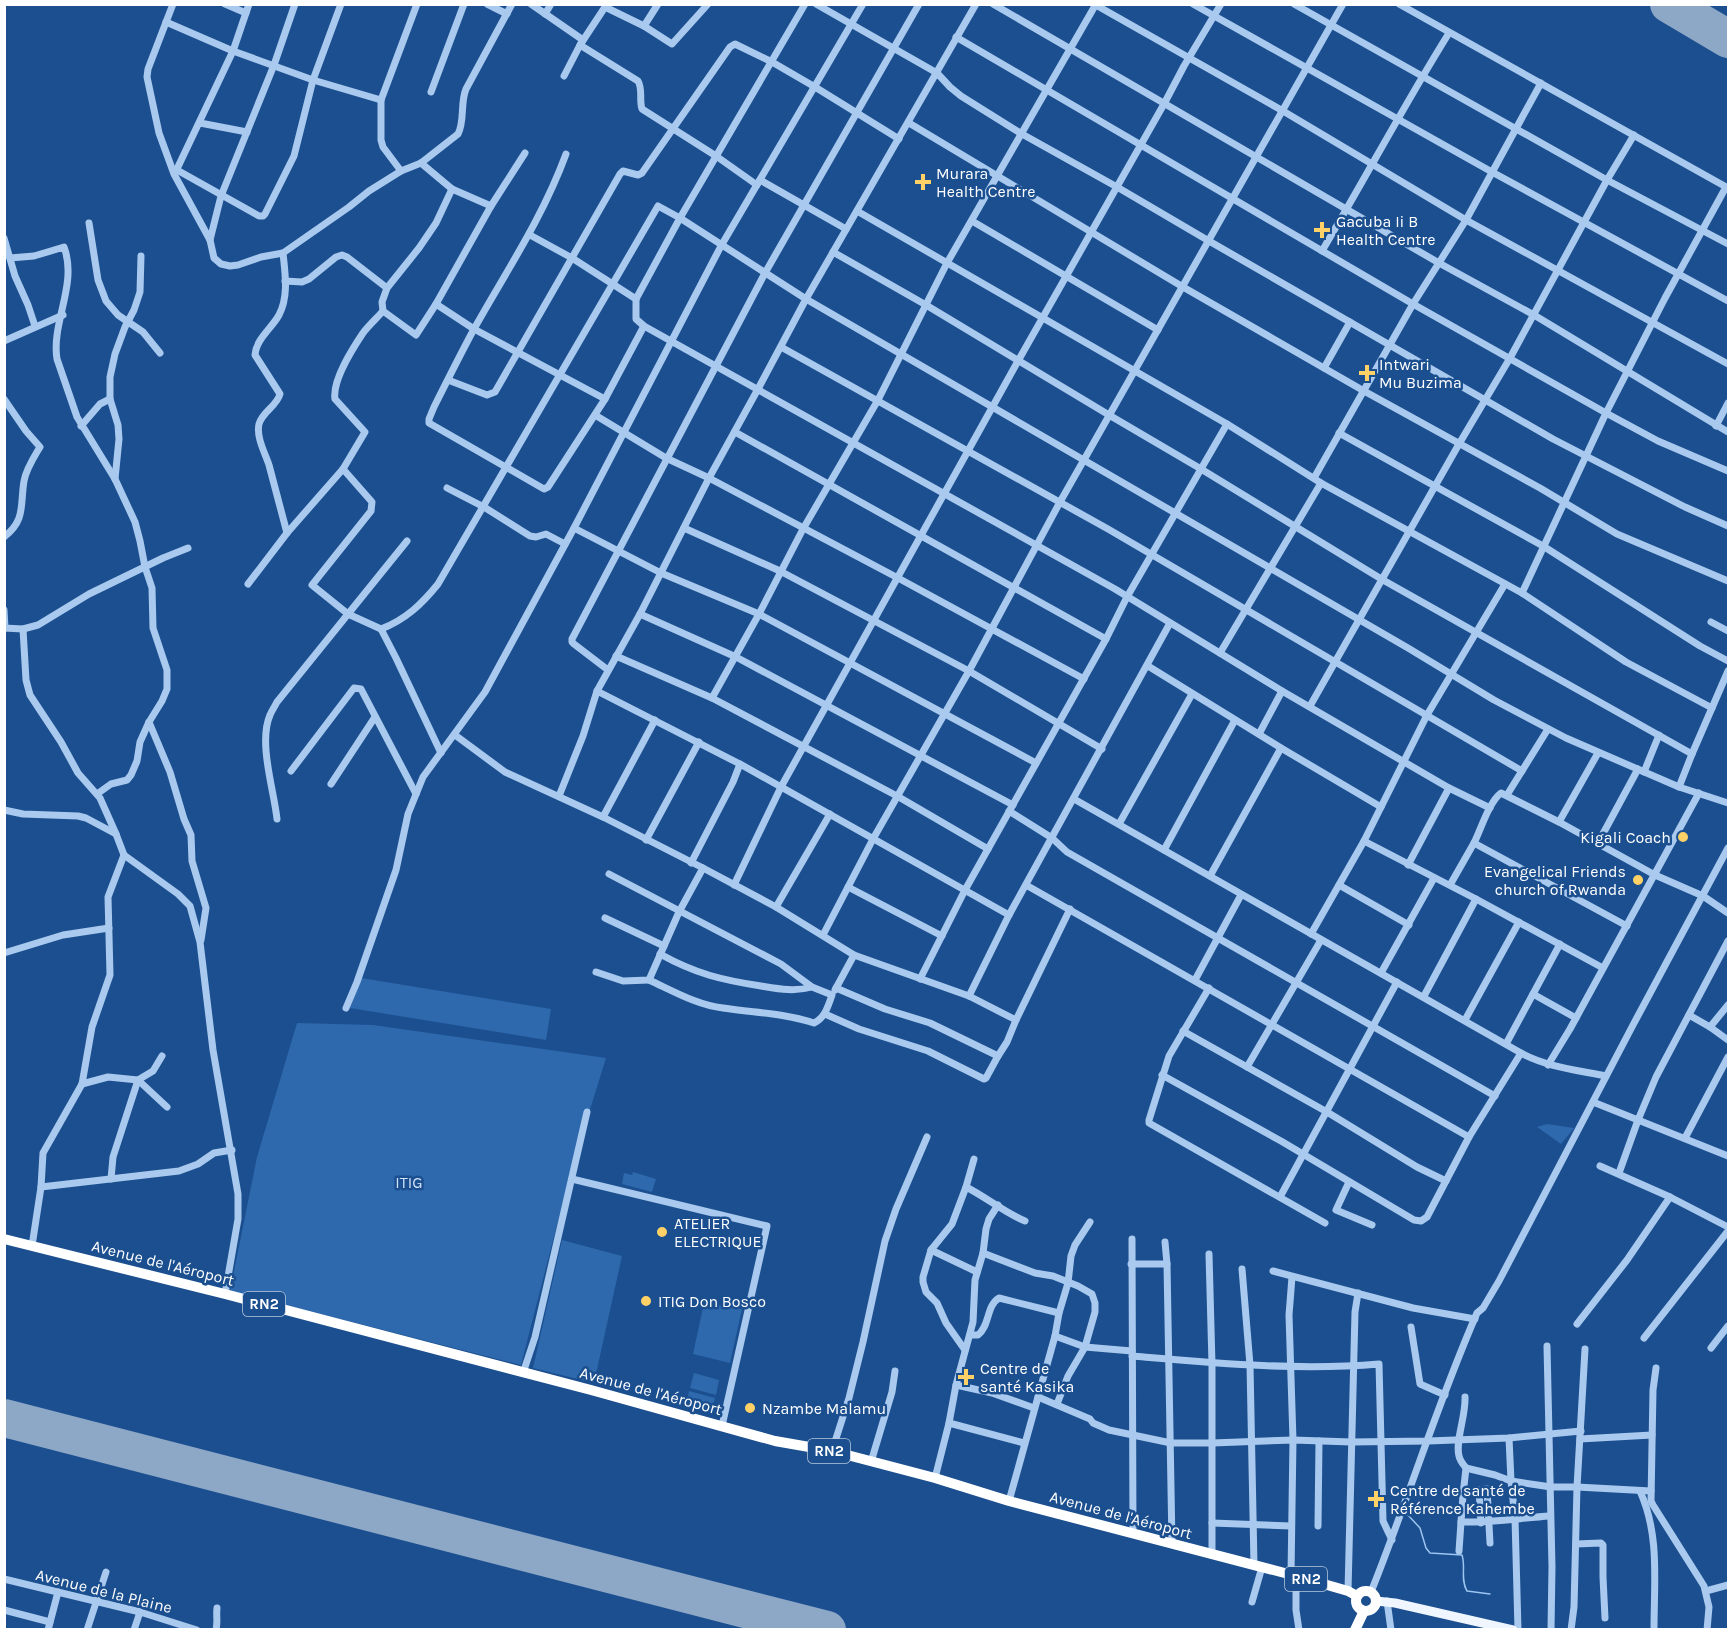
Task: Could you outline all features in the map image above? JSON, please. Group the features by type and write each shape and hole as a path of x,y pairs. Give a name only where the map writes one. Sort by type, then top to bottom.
{"highway":[{"name":"Avenue de l'Aéroport","path":"4,1239 225,1294 775,1441 832,1451 935,1478 1008,1501 1258,1566 1353,1594"},
{"path":"1365,1591 1378,1598 1371,1610 1364,1611 1356,1604 1353,1594 1365,1591"},
{"path":"1355,1629 1364,1611"}],"main road":[{"path":"1378,1598 1468,1625 1513,1629"}],"street":[{"path":"173,4 147,77 159,133 210,240 214,258 230,266 283,253 350,207 369,191 401,171 421,163 458,134 461,129 463,97 512,4"},
{"path":"225,4 246,13"},
{"path":"176,172 233,51 249,4"},
{"path":"210,240 221,196 274,65 295,4"},
{"path":"176,172 258,216 265,214 294,156 314,80 341,4"},
{"path":"401,171 383,147 381,140 381,100 417,4"},
{"path":"431,92 464,4"},
{"path":"487,4 507,14"},
{"path":"531,4 582,43 638,81 642,109 759,183 846,229"},
{"path":"545,14 551,4"},
{"path":"644,26 658,4"},
{"path":"564,76 606,6 672,44 708,4"},
{"path":"805,4 680,218 636,299 636,319 644,326 1128,597 1282,691 1449,788 1490,808"},
{"path":"816,4 937,73 961,96 1022,134 1485,400 1585,457 1728,526"},
{"path":"346,1008 396,870 406,823 423,777 485,692 574,528 721,246 863,4"},
{"path":"608,670 572,642 617,551 765,273 919,4"},
{"path":"559,796 583,735 597,691 640,614 709,478 806,299 976,4"},
{"path":"993,4 1439,263 1534,315 1728,432"},
{"path":"1193,4 1728,301"},
{"path":"734,885 781,787 826,705 1189,57 1221,4"},
{"path":"1294,4 1607,180 1728,244"},
{"path":"824,935 873,839 992,630 1060,502 1343,4"},
{"path":"1398,4 1727,187 1627,371 1522,593"},
{"path":"712,698 736,657 803,528 878,400 947,262 1095,5 1283,111 1466,220 1728,364"},
{"path":"166,22 233,51 314,80 381,100"},
{"path":"1322,251 1449,33"},
{"path":"956,37 1413,304 1606,413 1658,441 1728,471"},
{"path":"447,380 490,395 495,392 620,174 626,171 640,175 730,47 735,44 772,62 899,139"},
{"path":"1314,478 1413,304 1466,220 1541,83"},
{"path":"200,123 247,132"},
{"path":"909,123 1183,287 1364,391 1566,502 1617,534 1728,581"},
{"path":"1310,706 1510,358 1634,135"},
{"path":"452,189 430,231 387,288 382,302 383,311 416,335 436,304 490,206 525,153"},
{"path":"566,154 530,236 474,329 447,380 429,423 541,489 546,488 605,399 644,326"},
{"path":"421,163 452,189 490,206"},
{"path":"381,629 396,624 426,599 438,584 561,376 657,207 660,206 806,299 1494,700 1598,753 1679,787 1728,803"},
{"path":"857,211 1135,370 1321,483 1522,593 1626,662 1712,708"},
{"path":"972,221 1158,330"},
{"path":"89,223 93,255 103,294 113,311 142,332 159,353"},
{"path":"530,236 572,258 636,299"},
{"path":"4,238 18,284 35,326"},
{"path":"10,258 22,255 34,256 64,247 69,272 58,333 57,359 81,426 115,479 135,522 152,588 153,628 167,670 167,688 140,742 131,775 127,780 111,784 97,794"},
{"path":"833,252 926,305 1383,580 1692,753"},
{"path":"283,253 285,281 282,310 257,347 255,356 280,391 280,398 270,407 258,426 287,533"},
{"path":"285,281 302,282 309,279 336,257 342,255 387,288"},
{"path":"115,479 119,439 117,418 110,399 110,381 113,362 141,292 141,256"},
{"path":"436,304 474,329 605,399"},
{"path":"248,584 287,533 343,469 365,432 335,399 335,388 364,331 383,311"},
{"path":"4,341 63,315"},
{"path":"1324,368 1350,322"},
{"path":"782,346 1060,502 1522,771"},
{"path":"4,399 40,447 26,475 23,507 19,521 16,527 4,537"},
{"path":"81,426 102,402 110,399"},
{"path":"1716,426 1728,403"},
{"path":"595,415 666,458 709,478 1084,679"},
{"path":"920,979 965,890 1227,424"},
{"path":"735,432 1106,639"},
{"path":"1339,433 1543,546 1692,641 1728,661"},
{"path":"343,469 373,506 312,585 348,614 381,629 441,753"},
{"path":"1220,653 1321,483"},
{"path":"447,488 484,507 530,536 546,534 565,544"},
{"path":"574,528 661,573 759,614 1036,763"},
{"path":"684,528 780,572 874,620 969,671 1102,749"},
{"path":"277,819 267,767 267,726 270,714 277,702 407,541"},
{"path":"4,610 5,628 23,629 44,622 89,594 188,548"},
{"path":"1311,934 1364,841 1427,715 1505,584"},
{"path":"640,614 736,657 921,756 1011,808 1067,852 1495,1096"},
{"path":"1711,622 1728,631"},
{"path":"969,996 1026,885 1170,623"},
{"path":"23,629 26,680 30,694 78,773 97,794 124,855 190,906 200,942 213,1050 232,1150 239,1206 225,1294"},
{"path":"616,656 712,698 897,796 988,849"},
{"path":"1148,666 1381,807"},
{"path":"1679,787 1728,671"},
{"path":"291,771 354,688 362,689 416,794"},
{"path":"597,691 740,764 1010,915"},
{"path":"1258,734 1282,691"},
{"path":"1119,824 1192,694"},
{"path":"331,784 375,717"},
{"path":"603,817 655,720"},
{"path":"1164,850 1235,720"},
{"path":"149,722 170,772 191,835 192,861 206,908 200,942"},
{"path":"1507,795 1548,729"},
{"path":"455,735 505,772 603,817 703,868 776,907 854,955 969,996 1016,1020"},
{"path":"1598,843 1659,735"},
{"path":"646,840 699,742"},
{"path":"1210,876 1281,748"},
{"path":"1558,822 1598,753"},
{"path":"691,863 740,764"},
{"path":"1408,865 1449,788"},
{"path":"1450,885 1474,843 1490,808 1501,793 1655,875 1703,896 1728,913"},
{"path":"1548,1065 1699,794"},
{"path":"1074,799 1521,1053 1548,1065 1606,1076"},
{"path":"4,810 22,814 78,816 116,834"},
{"path":"776,907 830,814"},
{"path":"1364,841 1603,968"},
{"path":"1474,843 1627,926"},
{"path":"1391,1629 1378,1598 1392,1540 1475,1319 1499,1281 1728,848"},
{"path":"32,1246 42,1158 45,1148 82,1084 92,1027 110,975 108,897 124,855"},
{"path":"649,980 679,912 703,868"},
{"path":"609,874 781,964 812,987 930,1023 998,1056"},
{"path":"1381,973 1434,878"},
{"path":"1026,885 1469,1137"},
{"path":"1339,885 1408,924"},
{"path":"848,887 942,936"},
{"path":"1195,980 1241,895"},
{"path":"1424,996 1476,899"},
{"path":"825,1014 859,1029 928,1052 986,1078 1007,1042 1071,909"},
{"path":"605,918 664,946"},
{"path":"1465,1020 1519,922"},
{"path":"4,953 63,935 109,928"},
{"path":"1247,1067 1321,940"},
{"path":"1619,1173 1656,1077 1728,941"},
{"path":"1506,1044 1560,944"},
{"path":"660,954 682,966 717,978 786,990 812,987"},
{"path":"596,972 623,981 649,980 689,998 722,1008 786,1015 814,1023 825,1014 854,955"},
{"path":"1280,1197 1397,982"},
{"path":"1209,988 1169,1056 1149,1123 1325,1223"},
{"path":"1533,994 1576,1018"},
{"path":"1710,1026 1728,1005"},
{"path":"1689,1015 1710,1026 1728,1040"},
{"path":"1182,1031 1327,1112 1417,1167 1446,1181"},
{"path":"1162,1075 1303,1154 1414,1220 1421,1221 1427,1218 1469,1137 1521,1053"},
{"path":"82,1084 108,1077 138,1080 153,1071 162,1056"},
{"path":"1685,1138 1728,1057"},
{"path":"138,1080 167,1107"},
{"path":"111,1179 113,1157 138,1080"},
{"path":"1593,1102 1728,1156"},
{"path":"523,1373 535,1337 587,1112"},
{"path":"832,1451 849,1398 885,1241 900,1199 927,1137"},
{"path":"40,1187 179,1171 198,1164 214,1153 232,1150"},
{"path":"965,1350 946,1323 937,1303 926,1292 923,1276 931,1250 951,1227 974,1159"},
{"path":"1600,1166 1670,1197 1728,1229 1644,1338"},
{"path":"572,1179 768,1226 722,1426"},
{"path":"1349,1182 1336,1210 1372,1225"},
{"path":"966,1187 1025,1221"},
{"path":"1577,1324 1627,1260 1670,1197"},
{"path":"935,1478 956,1385 974,1322 975,1283 989,1219 998,1205"},
{"path":"1008,1501 1055,1336 1068,1283 1071,1256 1075,1245 1090,1222"},
{"path":"1132,1239 1133,1533"},
{"path":"1165,1242 1172,1544"},
{"path":"931,1250 977,1272"},
{"path":"983,1253 1035,1273 1053,1276 1092,1294 1095,1312 1085,1347 1068,1376 1056,1404"},
{"path":"1209,1254 1212,1364 1212,1554"},
{"path":"1131,1264 1167,1264"},
{"path":"1242,1269 1250,1365 1253,1524 1258,1566 1252,1602"},
{"path":"1273,1271 1413,1308 1475,1319"},
{"path":"1292,1276 1289,1315 1293,1440 1292,1526 1293,1576 1299,1629"},
{"path":"1353,1594 1351,1442 1355,1312 1358,1293"},
{"path":"970,1335 978,1335 984,1330 993,1304 999,1298 1059,1313"},
{"path":"1712,1348 1728,1326"},
{"path":"1411,1327 1419,1384 1445,1395"},
{"path":"1055,1336 1085,1347 1212,1364 1290,1366 1379,1364 1383,1521 1392,1540"},
{"path":"1547,1346 1551,1487 1551,1629"},
{"path":"1571,1629 1585,1349"},
{"path":"1656,1368 1652,1435 1653,1505 1706,1591 1710,1607 1707,1629"},
{"path":"871,1462 892,1392 895,1371"},
{"path":"956,1385 992,1393 1034,1408"},
{"path":"1038,1397 1090,1419 1101,1427 1132,1436 1171,1443 1293,1440 1428,1441 1549,1434 1652,1435"},
{"path":"1459,1551 1466,1468 1459,1457 1464,1420 1464,1397"},
{"path":"949,1423 1024,1443"},
{"path":"1509,1438 1515,1518 1518,1629"},
{"path":"1318,1526 1319,1441"},
{"path":"1466,1468 1495,1475 1511,1482 1551,1487 1651,1491"},
{"path":"1640,1491 1647,1506 1655,1550 1654,1629"},
{"path":"1461,1522 1485,1523 1550,1516"},
{"path":"1212,1523 1292,1526"},
{"path":"1485,1523 1490,1543"},
{"path":"1576,1544 1601,1543 1603,1545 1605,1618"},
{"path":"87,1629 106,1572"},
{"name":"Avenue de la Plaine","path":"4,1579 140,1612 182,1627 197,1629"},
{"path":"1706,1591 1728,1586"},
{"path":"4,1610 49,1626 58,1592"},
{"path":"216,1629 219,1619 216,1614 217,1608"},
{"path":"134,1629 140,1612"}],"green space":[{"path":"361,978 551,1009 546,1040 350,1008"},
{"name":"ITIG","path":"297,1023 373,1025 606,1058 570,1174 521,1365 230,1291 257,1157"},
{"path":"1547,1124 1574,1128 1561,1144 1537,1127"},
{"path":"633,1172 656,1179 652,1192 622,1184 624,1173 632,1175"},
{"path":"562,1240 622,1256 594,1383 533,1368"},
{"path":"704,1303 742,1309 730,1363 693,1354"},
{"path":"694,1373 719,1380 716,1395 690,1388"},
{"path":"689,1391 715,1398 711,1412 686,1406"}],"waterway":[{"path":"1407,1507 1407,1514 1420,1528 1426,1548 1430,1553 1462,1555 1467,1591 1490,1594"}],"runway":[{"path":"1669,4 1728,39"},
{"path":"4,1418 827,1630"}],"place":[{"name":"Murara Health Centre","path":"923,182"},
{"name":"Gacuba Ii B Health Centre","path":"1322,230"},
{"name":"Intwari Mu Buzima","path":"1367,373"},
{"name":"Kigali Coach","path":"1683,837"},
{"name":"Evangelical Friends church of Rwanda","path":"1638,880"},
{"name":"ATELIER ELECTRIQUE","path":"662,1232"},
{"name":"ITIG Don Bosco","path":"646,1301"},
{"name":"Centre de santé Kasika","path":"966,1377"},
{"name":"Nzambe Malamu","path":"750,1408"},
{"name":"Centre de santé de Référence Kahembe","path":"1376,1499"}]}
